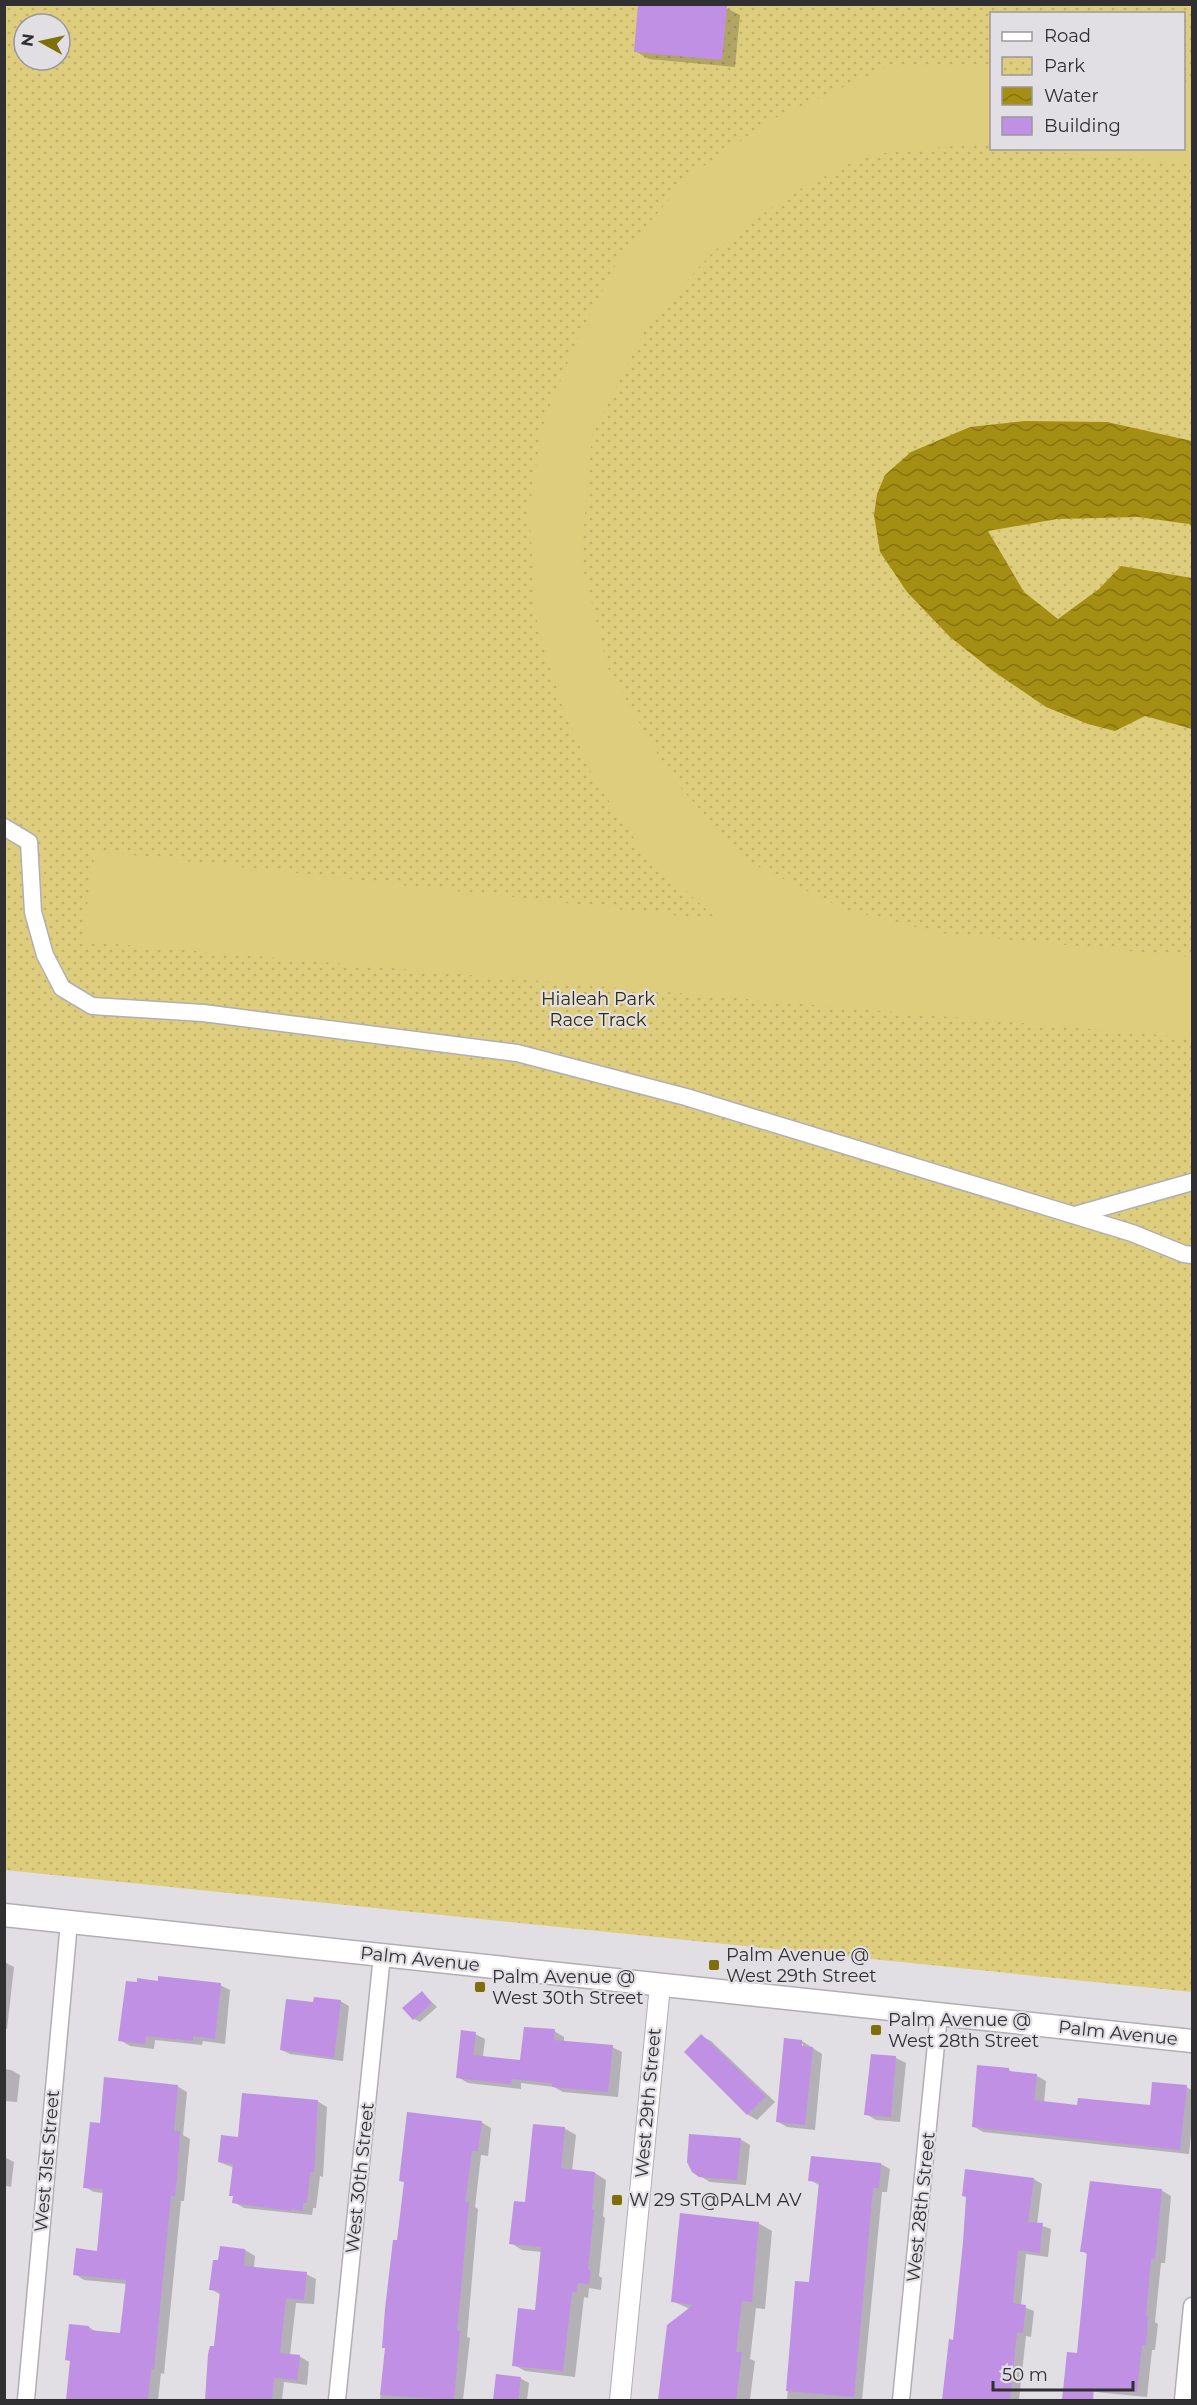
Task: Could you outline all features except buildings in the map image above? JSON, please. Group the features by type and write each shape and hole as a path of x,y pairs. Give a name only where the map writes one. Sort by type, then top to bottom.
{"main road":[{"name":"Palm Avenue","path":"4,1915 1192,2041"}],"street":[{"path":"4,827 29,842 33,912 45,955 62,988 92,1006 203,1013 517,1053 686,1097 1132,1233 1184,1254 1192,1255"},
{"path":"1074,1215 1192,1182"},
{"name":"West 31st Street","path":"27,2400 69,1922"},
{"name":"West 30th Street","path":"337,2400 382,1955"},
{"name":"West 29th Street","path":"620,2400 660,1985"},
{"name":"West 28th Street","path":"901,2400 939,2014"},
{"path":"1183,2400 1192,2306"}],"green space":[{"name":"Hialeah Park Race Track","path":"5,5 1192,5 1192,1992 5,1870"},
{"name":"Hialeah Park Race Track","path":"990,64 990,146 973,144 866,155 787,196 713,252 649,322 592,435 581,560 608,668 670,776 745,860 844,909 939,933 1192,957 1192,1038 82,941 95,851 718,920 645,854 594,779 563,708 537,623 529,511 542,428 573,349 621,254 692,174 771,120 885,68"},
{"path":"1185,85 1192,86 1192,164 1034,150 1185,150"}],"water":[{"path":"1024,421 1107,422 1192,441 1192,527 1189,524 1138,517 1057,519 988,531 1024,592 1058,619 1099,589 1121,566 1192,578 1192,729 1145,716 1115,731 1088,724 1046,707 993,671 950,637 907,592 880,552 874,515 877,494 885,475 911,452 970,427"}],"place":[{"name":"Palm Avenue @ West 29th Street","path":"714,1965"},
{"name":"Palm Avenue @ West 30th Street","path":"480,1987"},
{"name":"Palm Avenue @ West 28th Street","path":"876,2030"},
{"name":"W 29 ST@PALM AV","path":"617,2200"}]}
